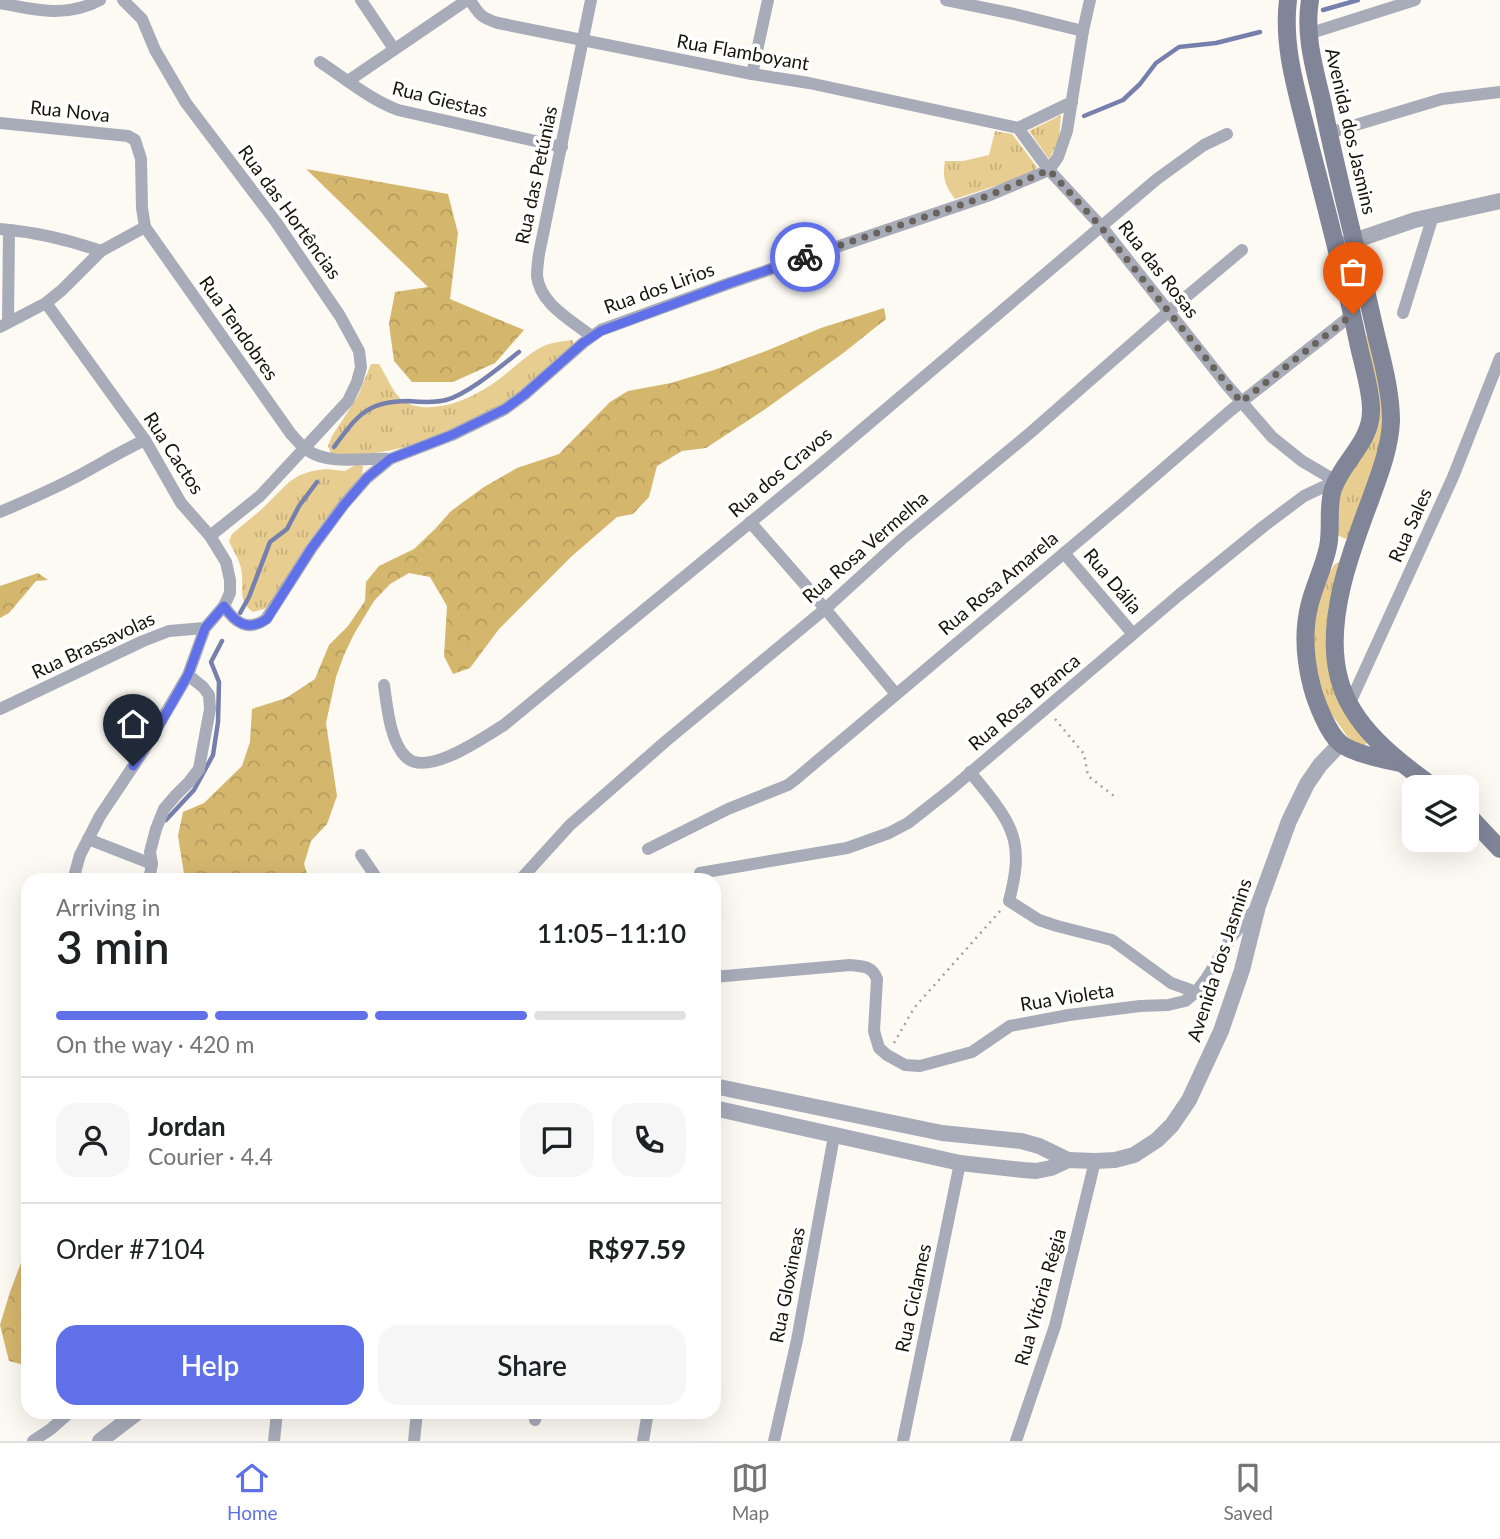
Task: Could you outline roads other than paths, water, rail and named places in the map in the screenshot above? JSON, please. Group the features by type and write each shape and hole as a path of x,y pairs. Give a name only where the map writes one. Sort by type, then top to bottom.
{"main road":[{"path":"1288,0 1287,47 1353,314 1372,406 1371,419 1363,441 1332,490 1328,544 1306,624 1312,685 1322,715 1340,744 1400,763 1416,775"},
{"name":"Avenida dos Jasmins","path":"1310,0 1308,34 1328,133 1389,394 1391,423 1386,454 1342,584 1335,634 1337,670 1349,705 1400,763"},
{"path":"1328,544 1351,555"},
{"path":"1479,824 1498,840"}],"street":[{"path":"0,3 55,11 74,10 100,0"},
{"name":"Rua das Hortências","path":"123,0 142,19 155,50 186,103 276,222 340,316 359,351 361,367 348,401 260,496 210,536"},
{"path":"361,0 394,49"},
{"path":"348,81 468,0"},
{"name":"Rua Flamboyant","path":"468,0 485,19 498,23 809,83 1018,128"},
{"name":"Rua das Petúnias","path":"591,0 538,254 537,276 541,290 550,304 591,336"},
{"path":"752,74 768,0"},
{"path":"946,0 1083,32"},
{"path":"1072,102 1018,128 1049,170 1065,141 1072,102 1083,32 1090,0"},
{"path":"1308,34 1415,0"},
{"name":"Rua Giestas","path":"320,62 373,100 398,110 562,147"},
{"path":"1328,133 1442,99 1500,92"},
{"name":"Rua Nova","path":"0,123 128,136 135,140 141,159 145,227"},
{"name":"Rua dos Cravos","path":"384,685 388,715 397,743 413,763 424,765 435,762 460,751 504,725 751,522 1157,179 1204,145 1227,134"},
{"name":"Rua das Rosas","path":"1049,170 1101,227 1272,437 1302,461 1336,481"},
{"name":"Rua dos Lirios","path":"224,606 237,622 245,625 260,624 267,619 311,549 367,478 390,459 452,435 505,409 591,336 730,283 990,195 1049,170"},
{"path":"1336,247 1433,216 1500,201"},
{"path":"1403,313 1433,216"},
{"path":"101,251 69,240 4,230 4,325 46,303 101,251 145,227"},
{"name":"Rua Tendobres","path":"145,227 290,434 304,449"},
{"name":"Rua Rosa Vermelha","path":"526,873 570,825 666,741 825,609 902,539 1030,433 1242,250"},
{"name":"Rua Cactos","path":"46,303 145,440 181,503 210,536 226,562 230,593 224,606"},
{"name":"Rua Rosa Amarela","path":"648,849 728,809 788,785 1241,402 1353,314"},
{"name":"Rua Sales","path":"1349,705 1453,478 1500,358"},
{"path":"0,512 45,493 145,440"},
{"path":"304,449 342,460 390,459"},
{"name":"Rua Rosa Branca","path":"700,873 807,856 868,842 908,822 1243,544 1304,496 1336,481"},
{"path":"751,522 896,694"},
{"name":"Rua Dália","path":"1064,553 1133,634"},
{"path":"75,873 80,855 100,816 144,750 188,675 205,628 224,606"},
{"name":"Rua Brassavolas","path":"0,709 143,641 169,631 205,628"},
{"path":"150,873 150,852 164,809 199,769 210,709 209,695 188,675"},
{"name":"Avenida dos Jasmins","path":"721,1087 932,1131 1021,1142 1039,1146 1068,1160 1115,1160 1135,1155 1157,1140 1172,1125 1189,1100 1221,1031 1242,970 1258,906 1289,821 1320,765 1340,744"},
{"path":"970,772 1011,828 1016,858 1009,901 1039,920 1112,940 1171,983 1196,992 1233,935 1258,906"},
{"path":"88,839 152,864"},
{"path":"361,855 373,873"},
{"name":"Rua Violeta","path":"721,976 850,965 869,968 877,979 874,1031 879,1048 905,1065 920,1066 972,1052 1010,1026 1099,1011 1185,1001 1196,992"},
{"name":"Avenida dos Jasmins","path":"721,1110 960,1163 1035,1171 1051,1168 1068,1160"},
{"name":"Rua Gloxineas","path":"774,1441 797,1340 834,1136"},
{"name":"Rua Vitória Régia","path":"1016,1441 1055,1326 1095,1161"},
{"name":"Rua Ciclames","path":"903,1441 960,1163"},
{"path":"33,1441 62,1419"},
{"path":"100,1441 129,1419"},
{"path":"274,1441 276,1419"},
{"path":"414,1441 416,1419"},
{"path":"643,1441 647,1419"}],"waterway":[{"path":"1323,10 1358,0"},
{"path":"1084,116 1123,100 1156,63 1179,47 1216,43 1260,32"},
{"path":"334,447 349,427 373,407 394,402 437,402 455,397 519,352"},
{"path":"240,613 270,542 287,529 299,506 317,482"},
{"path":"166,820 194,790 213,755 218,722 219,682 211,662 222,641"}]}
